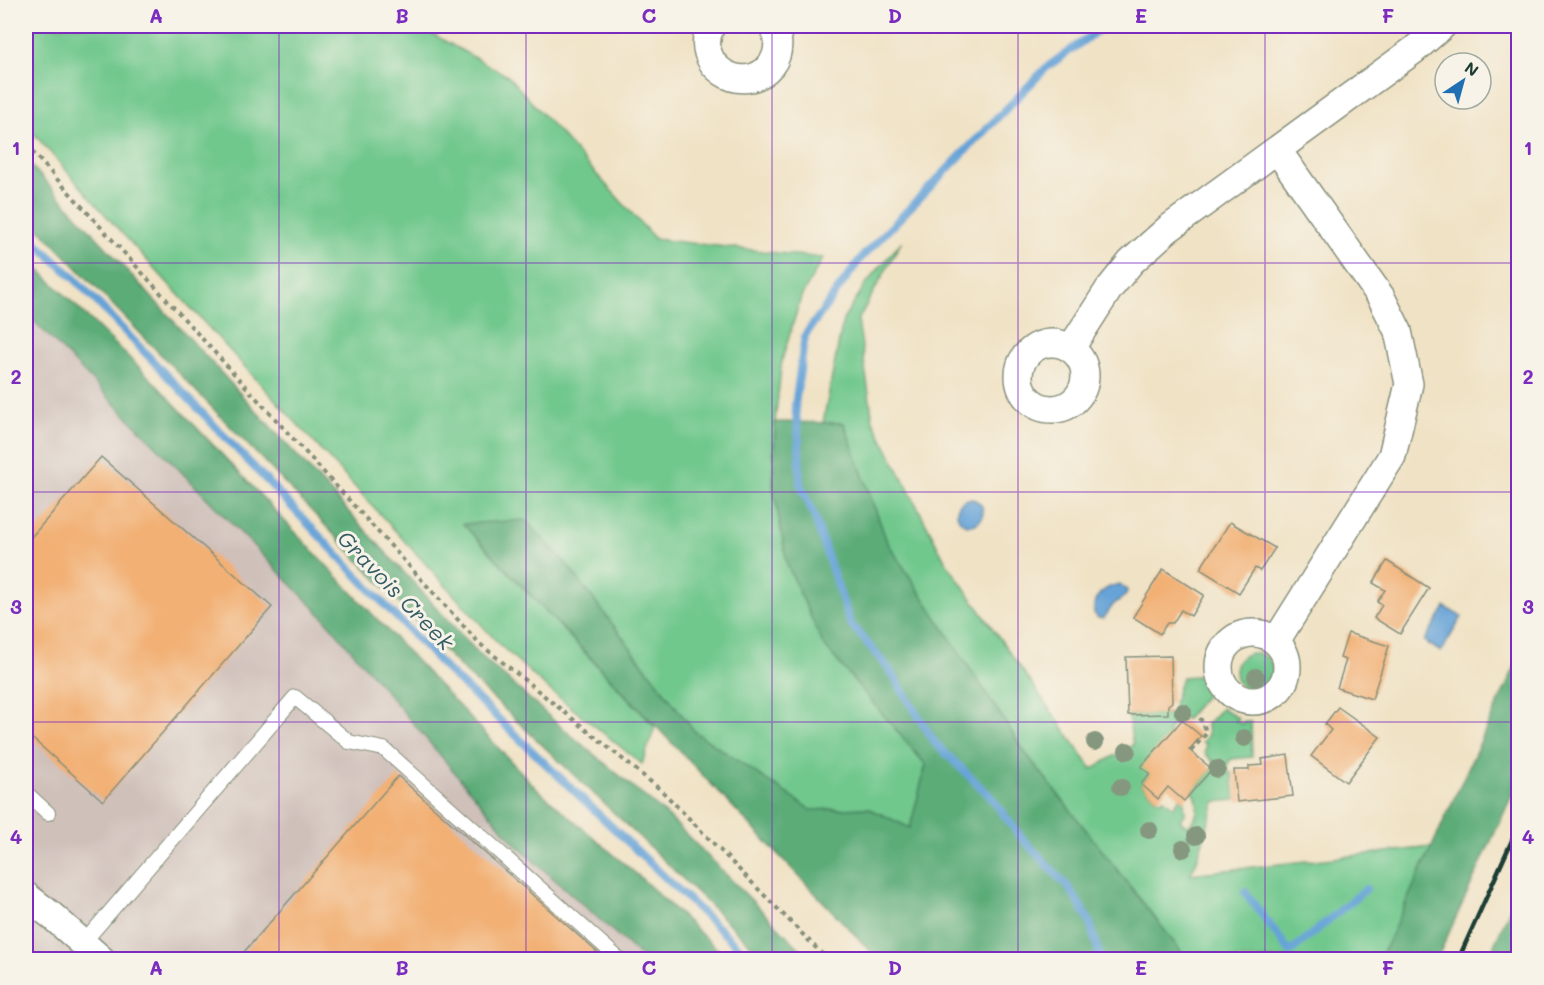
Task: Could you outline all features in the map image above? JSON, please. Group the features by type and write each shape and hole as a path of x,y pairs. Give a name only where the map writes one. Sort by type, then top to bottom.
{"street":[{"path":"711,26 706,43 713,64 731,77 744,79 756,77 774,60 778,43 774,26"},
{"path":"1071,348 1109,289 1131,262 1168,229 1278,151 1414,50 1442,26"},
{"path":"1276,641 1392,456 1409,384 1398,331 1381,297 1278,151"},
{"path":"26,896 93,951"}],"lane":[{"path":"93,951 295,697 348,742 384,749 620,960"},
{"path":"26,793 48,813"}],"path":[{"path":"26,146 480,644 661,790 828,960"},
{"path":"1191,751 1206,734 1200,718"}],"shaded area":[{"path":"26,313 324,618 517,846 644,959 26,959"}],"green space":[{"path":"26,26 170,26 176,33 188,30 188,26 418,26 508,76 655,239 823,258 801,297 782,360 775,422 773,485 787,564 823,644 926,765 910,828 868,808 811,810 695,732 565,562 464,525 655,727 642,764 547,688 500,645 110,220 26,125"},
{"path":"26,160 479,654 669,817 810,959 765,959 462,669 26,215"},
{"path":"902,241 858,320 873,421 946,562 1092,769 1133,745 1128,715 1173,715 1174,702 1182,677 1196,676 1207,679 1210,691 1186,719 1179,716 1168,731 1170,734 1150,774 1141,784 1160,801 1163,798 1173,807 1180,798 1184,801 1185,814 1180,821 1185,824 1193,822 1197,811 1193,791 1210,770 1220,773 1222,769 1220,764 1211,760 1205,753 1206,744 1202,742 1208,735 1207,724 1222,708 1238,718 1236,721 1242,724 1244,721 1251,722 1252,757 1232,759 1228,765 1229,773 1232,773 1235,800 1215,802 1196,863 1190,874 1432,847 1380,959 1187,959 1024,751 887,542 844,423 823,423 843,320 865,285"},
{"path":"26,257 152,380 536,788 641,878 728,959 644,959 517,846 324,618 26,313"},
{"path":"775,422 844,423 887,542 1024,751 1187,959 878,959 463,524 525,520 565,562 695,732 811,810 868,808 910,828 926,765 823,644 787,564 773,485"},
{"path":"1254,653 1267,659 1273,672 1267,685 1254,691 1241,685 1235,672 1241,659"},
{"path":"1518,660 1518,782 1437,959 1380,959"},
{"path":"1518,890 1518,959 1488,959"}],"water":[{"path":"970,499 980,502 983,512 980,522 970,525 960,522 957,512 960,502"},
{"path":"1120,584 1127,590 1126,595 1113,605 1104,618 1098,618 1094,613 1097,597 1109,587"},
{"path":"1445,607 1462,617 1441,652 1424,641"}],"building":[{"path":"101,457 272,607 103,801 26,733 26,543"},
{"path":"1230,522 1275,548 1260,571 1255,568 1239,593 1200,569"},
{"path":"1387,561 1429,588 1400,634 1374,618 1382,605 1377,602 1385,590 1373,583"},
{"path":"1163,569 1204,595 1191,616 1181,610 1173,623 1167,623 1160,634 1133,617"},
{"path":"1348,633 1389,646 1372,699 1337,688 1346,660 1340,658"},
{"path":"1171,656 1172,702 1168,705 1168,714 1128,715 1126,657"},
{"path":"1338,707 1380,737 1346,782 1311,756 1331,730 1325,724"},
{"path":"1182,720 1201,736 1189,750 1212,769 1184,801 1168,787 1158,799 1141,784 1150,774 1141,767"},
{"path":"1288,755 1293,796 1237,802 1234,770 1249,770 1249,766 1263,765 1262,759"},
{"path":"398,776 606,960 237,960"}],"waterway":[{"path":"1101,960 1089,920 1070,889 1020,836 990,796 935,743 889,669 850,623 813,513 800,484 795,405 805,335 861,258 1047,67 1104,26"},
{"name":"Gravois Creek","path":"26,234 73,277 446,669 752,960"},
{"path":"1245,892 1290,952 1366,889"}],"railway":[{"path":"1458,960 1518,827"}]}
